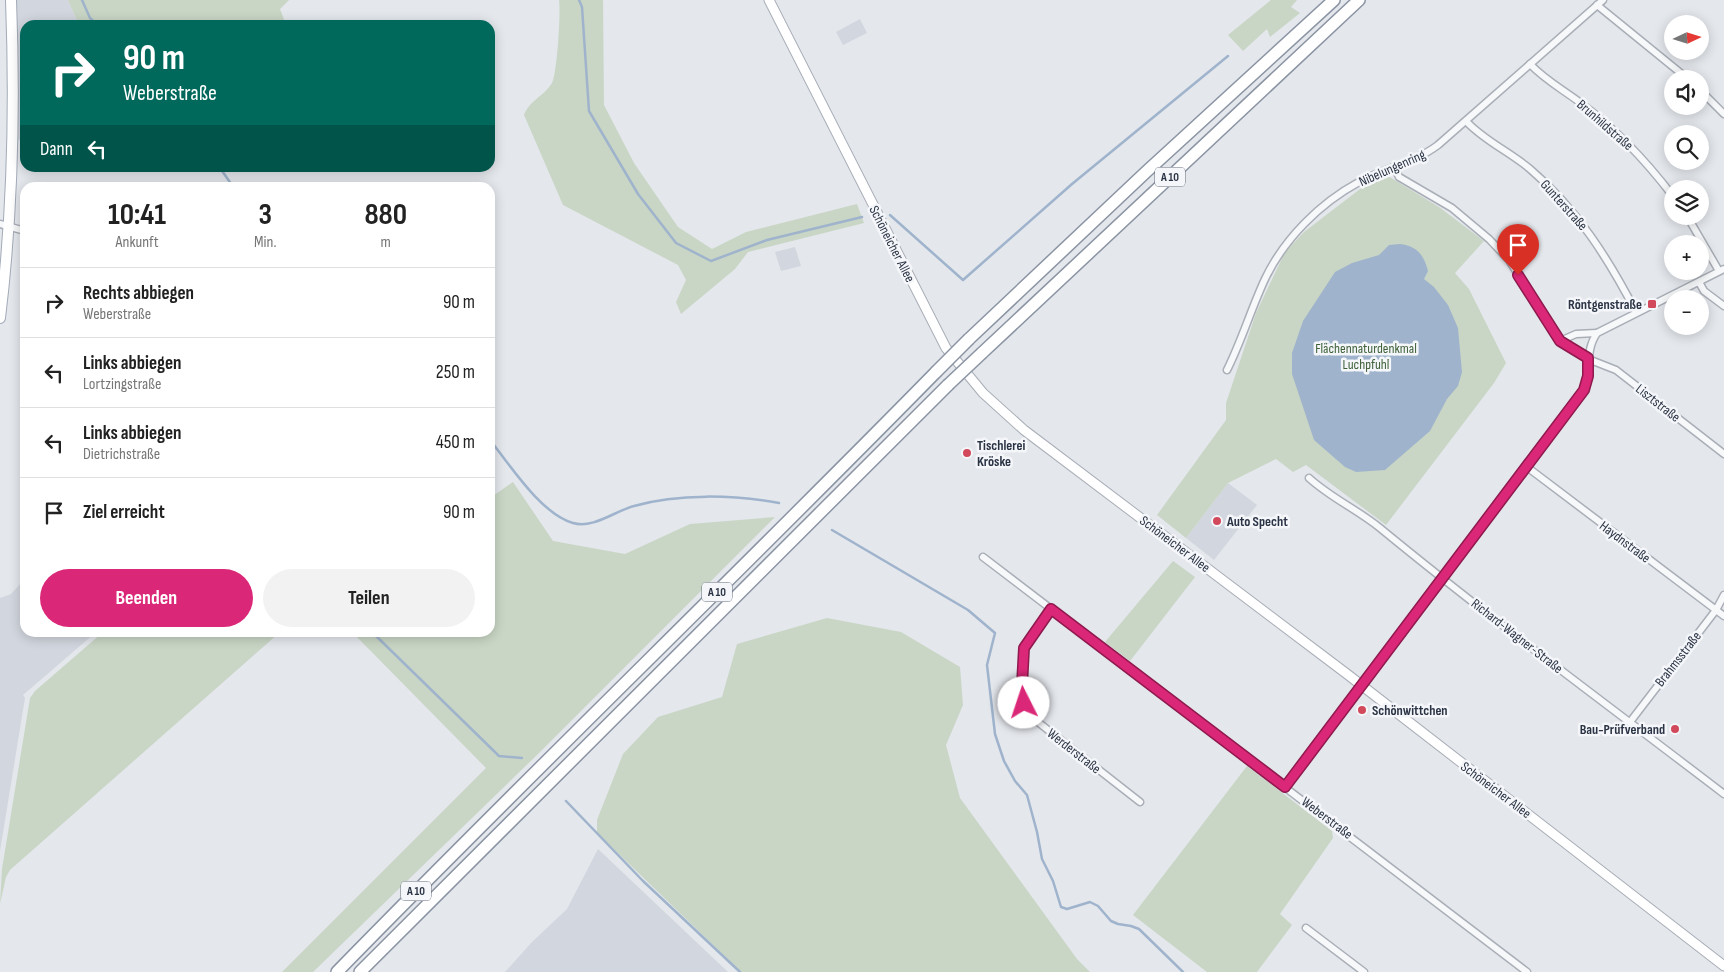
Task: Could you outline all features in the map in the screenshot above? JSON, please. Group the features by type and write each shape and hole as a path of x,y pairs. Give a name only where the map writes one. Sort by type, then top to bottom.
{"highway":[{"name":"A 10","path":"337,972 496,810 770,540 969,339 1146,172 1334,0"},
{"name":"A 10","path":"360,972 948,385 1359,0"}],"main road":[{"path":"0,318 4,225 13,126 11,0"}],"street":[{"name":"Schöneicher Allee","path":"770,0 941,339 982,393 1024,430 1362,686 1724,966"},
{"path":"1600,2 1678,70"},
{"name":"Nibelungenring","path":"1227,370 1241,342 1266,276 1289,240 1320,210 1359,182 1395,168 1431,150 1600,2"},
{"name":"Brunhildstraße","path":"1530,64 1550,83 1582,103 1608,125 1640,156 1664,185"},
{"path":"1709,99 1724,114"},
{"name":"Gunterstraße","path":"1466,121 1529,168 1571,208 1604,254 1636,312"},
{"path":"1395,168 1399,177 1452,208 1495,245 1508,260 1560,341 1576,334 1597,333 1722,270 1694,225"},
{"path":"4,225 20,230"},
{"path":"1699,282 1704,291 1724,306"},
{"path":"1285,787 1584,390 1588,376 1588,358 1591,342 1597,333"},
{"name":"Lisztstraße","path":"1560,341 1588,358 1616,370 1724,454"},
{"name":"Haydnstraße","path":"1527,467 1724,616"},
{"name":"Richard-Wagner-Straße","path":"1309,478 1357,514 1371,521 1724,794"},
{"name":"Weberstraße","path":"983,556 1527,972"},
{"name":"Brahmsstraße","path":"1630,722 1716,610 1724,596"},
{"name":"Werderstraße","path":"1051,609 1024,648 1022,693 1028,712 1034,720 1140,802"},
{"path":"1306,928 1364,972"}],"shaded area":[{"path":"13,0 68,0 77,20 20,20 20,139 18,141"},
{"path":"860,19 867,33 843,45 836,32"},
{"path":"795,247 801,266 781,271 775,252"},
{"path":"1228,483 1257,505 1214,560 1186,538"},
{"path":"20,584 20,637 90,637 23,695 25,698 0,851 0,598 11,594"},
{"path":"598,849 728,972 505,972 532,942 567,909"}],"green space":[{"path":"68,0 289,0 280,9 284,20 77,20"},
{"path":"559,0 603,0 604,105 634,163 678,227 712,249 746,232 857,204 864,223 748,252 735,269 681,314 676,302 686,280 678,265 563,205 524,115 530,105 549,87 554,77 558,42"},
{"path":"1271,0 1297,0 1291,7 1300,13 1270,37 1267,29 1243,51 1228,35"},
{"name":"Flächennaturdenkmal Luchpfuhl","path":"1377,176 1388,176 1439,207 1484,241 1455,273 1469,289 1506,363 1494,383 1386,525 1306,465 1293,472 1276,459 1228,483 1186,538 1157,515 1226,420 1226,403 1256,313 1285,252 1304,232"},
{"path":"513,482 553,541 625,554 690,524 775,517 538,754 313,972 282,972 486,768 357,637 495,637 495,495"},
{"path":"1173,561 1195,577 1130,661 1105,642"},
{"path":"827,618 901,632 960,667 963,705 946,745 960,798 1077,959 1090,972 741,972 597,833 597,820 623,754 658,717 722,697 737,644"},
{"path":"97,637 274,637 10,870 6,877 0,904 2,869 30,698 35,691"},
{"path":"1247,766 1332,831 1333,838 1280,914 1292,925 1257,972 1207,972 1133,915"}],"water":[{"path":"1400,244 1411,247 1419,252 1428,271 1424,279 1434,287 1448,305 1458,328 1462,372 1458,386 1447,399 1430,431 1385,470 1356,472 1345,467 1314,440 1292,374 1292,353 1303,321 1335,272 1352,263 1379,255 1389,245"}],"waterway":[{"path":"82,0 92,20"},
{"path":"579,0 582,7 589,111 638,194 676,243 711,261 767,240 862,217"},
{"path":"890,215 963,280 1072,184 1228,56"},
{"path":"223,172 230,182"},
{"path":"495,446 527,488 549,510 573,523 588,524 634,506 688,497 744,498 779,503"},
{"path":"832,530 968,610 995,633 987,665 995,734 1004,761 1015,781 1027,795 1042,859 1053,881 1061,907 1067,909 1090,902 1098,906 1111,921 1139,929 1183,972"},
{"path":"377,637 499,756 522,758"},
{"path":"566,801 643,881 740,972"}],"place":[{"name":"Röntgenstraße","path":"1652,304"},
{"name":"Tischlerei Kröske","path":"967,453"},
{"name":"Auto Specht","path":"1217,521"},
{"name":"Schönwittchen","path":"1362,710"},
{"name":"Bau-Prüfverband","path":"1675,729"}],"route":[{"path":"1024,703 1022,693 1024,648 1051,609 1285,787 1584,390 1588,376 1588,358 1560,341 1518,275"}]}
